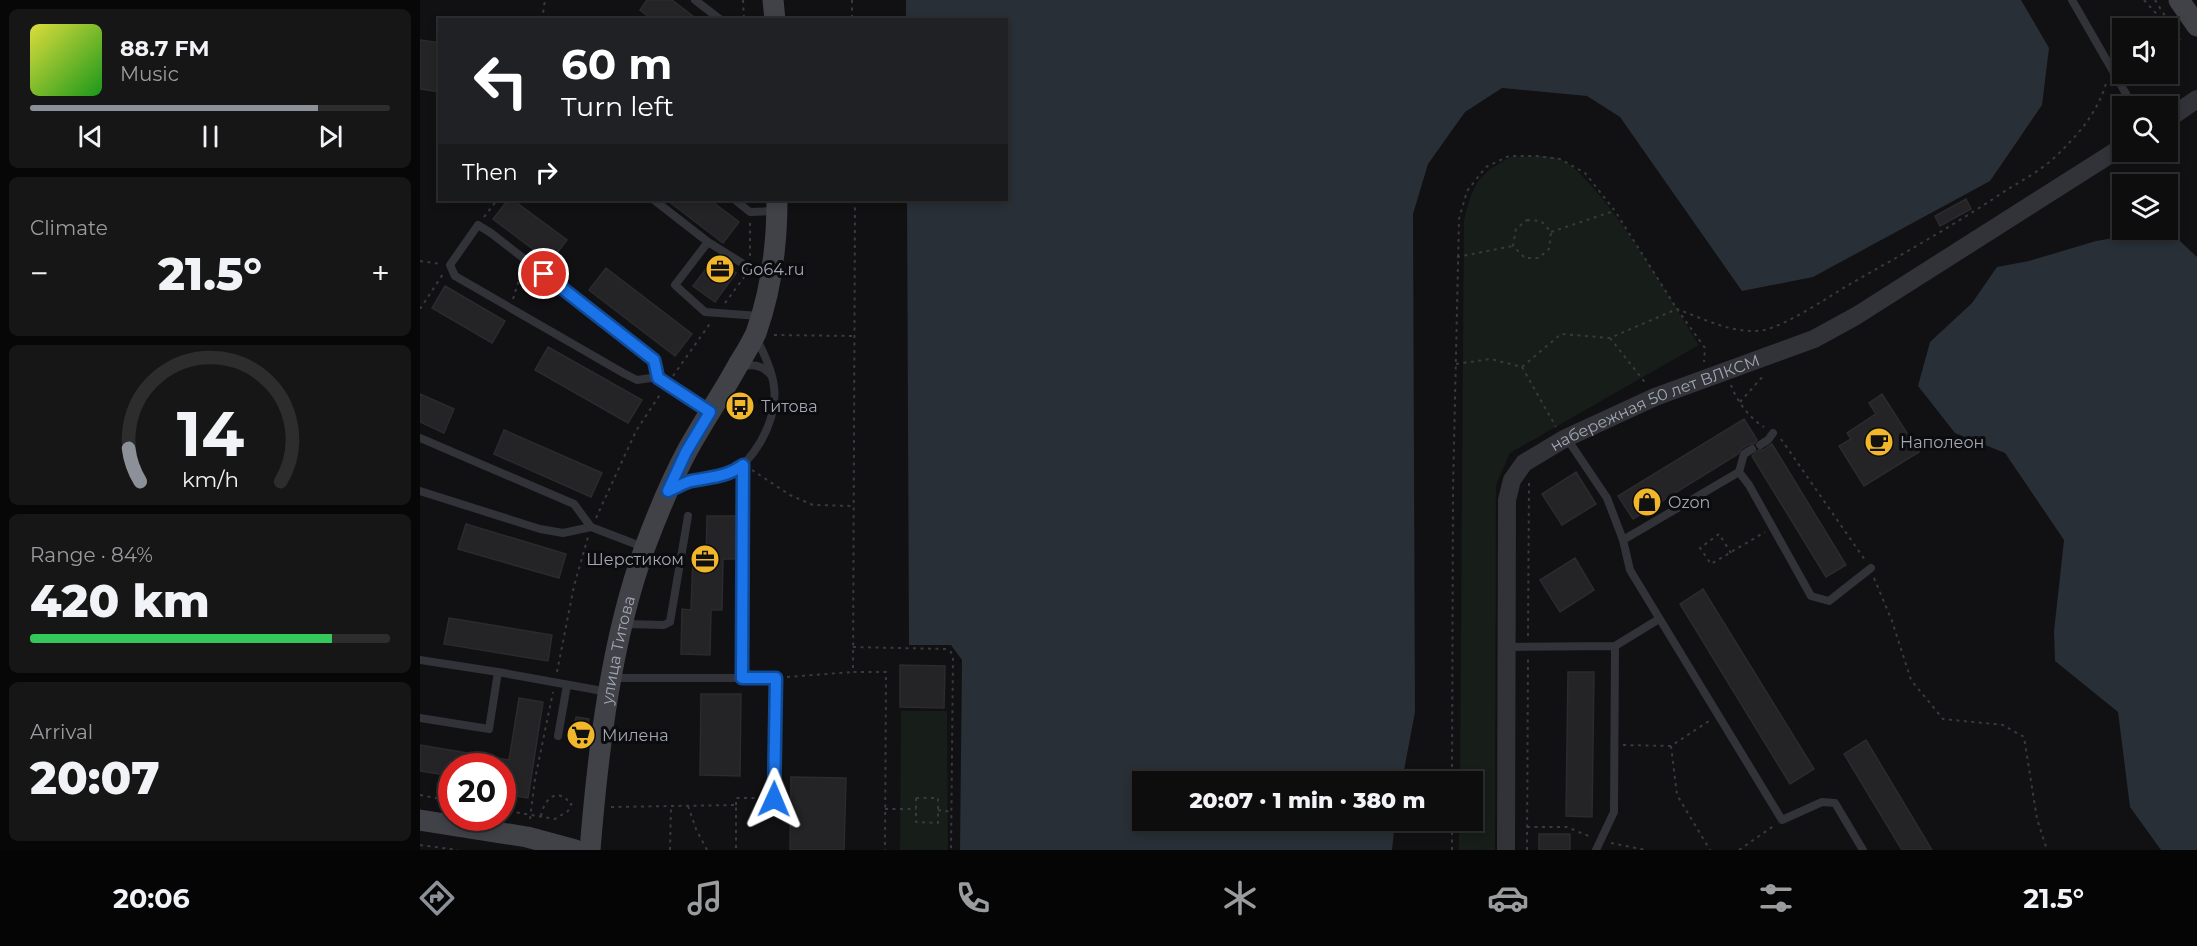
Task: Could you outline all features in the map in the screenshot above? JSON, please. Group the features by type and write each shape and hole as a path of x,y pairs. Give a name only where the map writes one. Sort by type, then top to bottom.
{"main road":[{"path":"773,0 774,18"},
{"name":"улица Титова","path":"590,850 610,685 623,624 645,547 686,452 735,370 758,326 771,269 777,205"},
{"path":"420,820 527,837 575,850"}],"street":[{"path":"2178,111 2197,98"},
{"name":"набережная 50 лет ВЛКСМ","path":"1506,850 1507,500 1512,480 1524,463 1564,439 1655,397 1814,339 1856,316 2112,153"}],"lane":[{"path":"695,0 718,18"},
{"path":"2072,0 2127,96"},
{"path":"655,201 708,242 750,268 771,269"},
{"path":"736,201 750,212 777,205"},
{"path":"658,378 654,360 478,225 450,265 456,276 637,380 658,378 710,412"},
{"path":"668,491 688,482 717,477 743,465 756,449 767,429 773,411 776,391 774,378 758,326 718,312 705,312 675,285 708,242"},
{"path":"735,370 747,365 756,365 766,369 774,378"},
{"path":"1760,445 1773,433"},
{"path":"420,438 574,504 591,527"},
{"path":"1564,439 1607,498 1623,540 1630,570 1782,820 1822,802 1835,803 1863,850"},
{"path":"1623,540 1738,472 1744,454 1752,449"},
{"path":"742,678 743,465"},
{"path":"1738,472 1749,485 1811,596 1829,601 1871,568"},
{"path":"420,491 540,529 563,533 591,527 645,547"},
{"path":"623,624 664,625 670,622 688,516"},
{"path":"1508,647 1616,646 1659,619"},
{"path":"1596,850 1614,812 1616,646"},
{"path":"420,660 567,685 776,678 774,799"},
{"path":"420,718 489,729 498,672"},
{"path":"558,736 567,685"}],"path":[{"path":"542,18 545,0"},
{"path":"743,0 744,18"},
{"path":"852,0 852,18"},
{"path":"2144,0 2190,23"},
{"path":"2155,0 2190,23"},
{"path":"2178,36 2190,23"},
{"path":"1522,367 1561,334 1610,338 1677,309 1723,326 1748,331 1766,330 1800,313 1981,207 2052,160 2086,125 2102,97 2110,68"},
{"path":"1452,771 1453,490 1459,219 1467,191 1486,167 1509,156 1536,156 1560,159 1585,173 1615,211 1677,309 1705,348 1704,378"},
{"path":"478,225 496,201"},
{"path":"853,672 855,201"},
{"path":"1551,232 1615,211"},
{"path":"531,815 535,779 574,586 591,527 636,431 750,268 750,212"},
{"path":"1527,220 1541,221 1551,232 1549,249 1539,258 1525,258 1513,246 1516,229 1527,220"},
{"path":"1457,257 1513,246"},
{"path":"510,308 525,260"},
{"path":"420,261 450,265 420,309"},
{"path":"758,326 855,336"},
{"path":"1610,338 1655,397"},
{"path":"1456,364 1491,359 1522,367 1564,439"},
{"path":"1726,371 1736,398 1756,423 1780,438 1871,568 1892,621 1911,680 1943,719 2003,725 2024,737 2037,819 2047,850"},
{"path":"743,465 790,495 813,505 854,506"},
{"path":"1731,553 1719,534 1700,548 1711,564 1731,553 1773,528"},
{"path":"853,647 946,649 951,652 953,658 951,850"},
{"path":"776,678 886,672 885,850"},
{"path":"1615,745 1671,746 1718,716"},
{"path":"1671,746 1677,795 1710,850"},
{"path":"420,795 438,798"},
{"path":"541,816 543,804 549,797 558,795 567,799 571,804 594,806 736,805"},
{"path":"736,850 736,798 774,799"},
{"path":"916,798 938,798 938,823 916,822 917,809 916,798"},
{"path":"516,812 555,819 568,811 571,804"},
{"path":"670,850 671,806"},
{"path":"688,806 707,850"},
{"path":"885,808 917,809"},
{"path":"938,810 952,812"},
{"path":"1739,850 1782,820"},
{"path":"1527,827 1567,827 1600,841 1646,850"},
{"path":"1452,831 1452,850"},
{"path":"420,845 458,850"}],"shaded area":[{"path":"906,0 2021,0 2049,48 2042,105 1990,181 1813,277 1742,291 1620,117 1587,96 1502,88 1465,112 1428,164 1413,214 1415,712 1404,771 1132,771 1132,831 1394,831 1392,850 960,850 962,660 951,645 909,645 907,201 1008,201 1008,18 906,18"},
{"path":"1540,156 1557,158 1574,168 1593,187 1634,241 1699,345 1510,453 1496,485 1495,850 1459,850 1459,831 1483,831 1483,771 1460,771 1464,220 1470,198 1478,182 1500,163 1511,157"},
{"path":"2112,238 2174,240 2180,241 2197,257 2197,850 2161,850 2130,807 2118,712 2055,661 2054,631 2064,540 2005,453 1955,433 1918,386 1930,342 1972,303 1997,267 2029,261"},
{"path":"901,711 947,711 948,850 900,850"}],"building":[{"path":"647,0 672,0 695,18 650,18 640,10"},
{"path":"420,40 438,43 438,92 420,89"},
{"path":"1966,199 1971,209 1940,226 1935,216"},
{"path":"507,201 514,201 567,240 550,262 493,219"},
{"path":"668,201 711,201 739,222 723,243"},
{"path":"715,257 736,273 715,302 693,286"},
{"path":"606,268 692,334 675,356 589,290"},
{"path":"445,286 505,321 492,343 432,308"},
{"path":"548,347 642,400 628,423 535,370"},
{"path":"420,394 454,409 444,433 420,422"},
{"name":"Наполеон","path":"1882,394 1919,452 1864,486 1839,446 1851,439 1847,433 1876,414 1869,403"},
{"path":"745,398 751,400 753,406 751,412 745,414 739,412 737,406 739,400"},
{"path":"1744,419 1757,440 1754,444 1749,444 1738,454 1633,519 1618,496"},
{"path":"504,430 602,473 591,497 494,454"},
{"path":"1772,444 1846,565 1826,577 1752,456 1758,450 1763,450"},
{"path":"1576,472 1596,504 1562,525 1542,494"},
{"path":"707,516 737,516 736,559 723,559 722,610 711,610 710,655 681,654 682,609 691,610 693,558 706,558"},
{"path":"466,524 566,554 559,578 458,549"},
{"path":"1575,558 1594,590 1560,612 1540,580"},
{"path":"1703,589 1814,769 1790,784 1680,604"},
{"path":"449,618 552,635 548,661 444,644"},
{"path":"900,665 945,666 944,708 900,707"},
{"path":"1568,672 1594,672 1592,817 1566,816"},
{"path":"701,694 741,694 740,776 700,775"},
{"path":"519,698 543,702 528,798 516,796 516,753 510,753"},
{"path":"576,717 589,719 585,745 572,743"},
{"path":"1866,740 1932,850 1902,850 1844,754"},
{"path":"420,745 467,753 438,753 438,774 420,771"},
{"path":"791,777 846,778 844,850 790,850"},
{"path":"1539,834 1570,834 1570,850 1539,850"}],"place":[{"name":"Go64.ru","path":"720,269"},
{"name":"Титова","path":"740,406"},
{"name":"Наполеон","path":"1879,442"},
{"name":"Ozon","path":"1647,502"},
{"name":"Шерстиком","path":"705,559"},
{"name":"Милена","path":"581,735"}],"route":[{"path":"544,274 654,360 658,378 710,412 686,452 668,491 688,482 717,477 743,465 742,678 776,678 774,799"}]}
